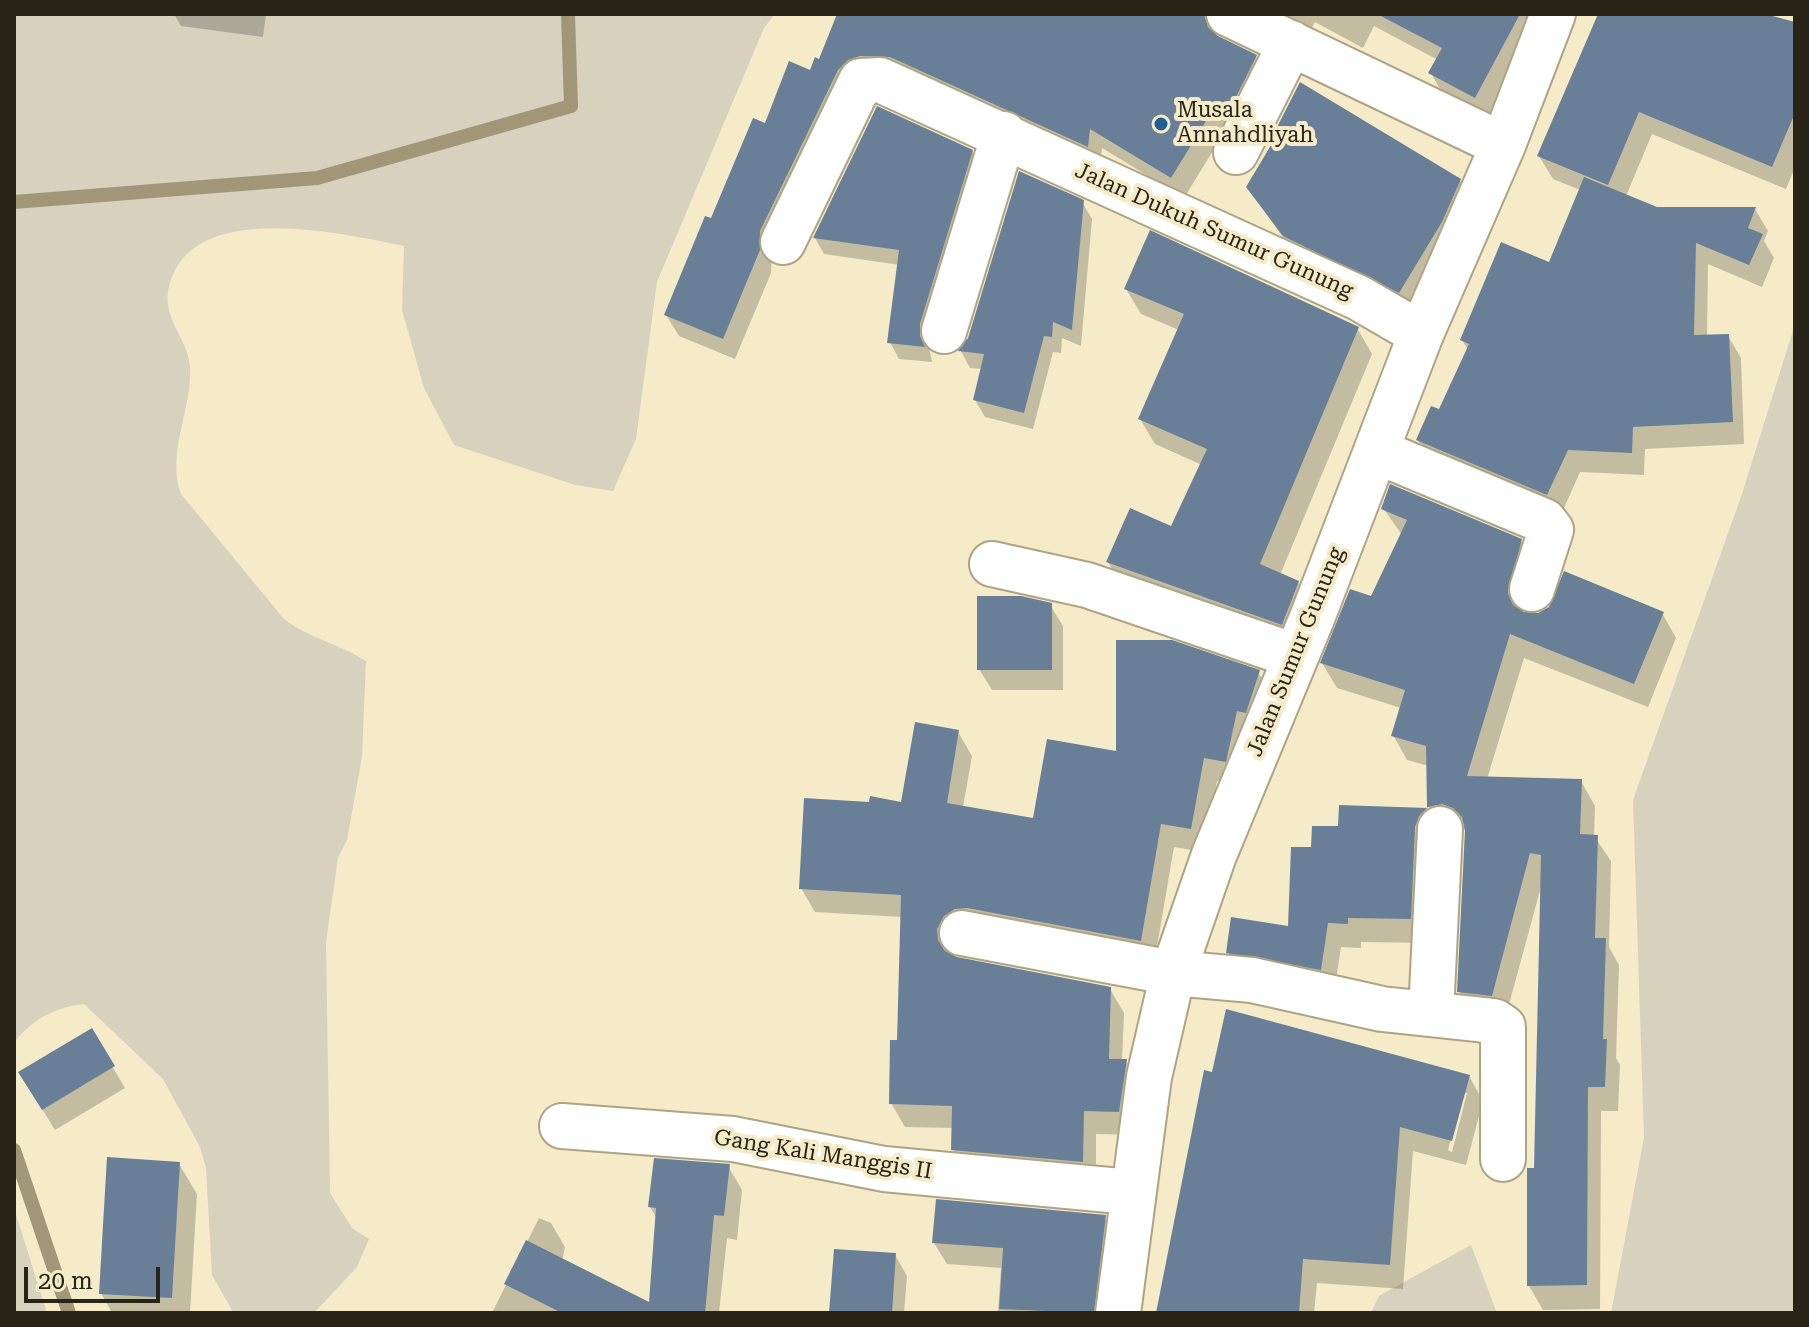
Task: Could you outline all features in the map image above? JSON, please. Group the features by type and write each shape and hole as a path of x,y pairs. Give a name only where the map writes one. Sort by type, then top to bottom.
{"street":[{"path":"1229,14 1503,145"},
{"name":"Jalan Sumur Gunung","path":"1118,1313 1131,1192 1149,1077 1173,973 1214,855 1421,334 1503,145 1553,14"},
{"path":"1236,152 1291,43"},
{"name":"Jalan Dukuh Sumur Gunung","path":"783,242 861,81 880,80 1359,298 1421,334"},
{"path":"944,331 1004,134"},
{"path":"1376,451 1544,521 1551,530 1532,589"},
{"path":"992,564 1087,585 1295,656"},
{"path":"1431,1013 1440,829"},
{"path":"962,933 1173,973 1252,980 1382,1009 1494,1021 1503,1027 1503,1159"},
{"name":"Gang Kali Manggis II","path":"562,1126 733,1139 884,1169 1131,1192"}],"shaded area":[{"path":"14,14 775,14 764,28 657,282 636,439 613,491 575,485 454,445 424,388 402,310 404,246 307,230 270,228 236,231 205,241 182,259 169,287 169,309 190,368 176,463 181,494 284,619 366,661 362,757 347,840 338,858 326,942 330,1193 352,1228 369,1239 357,1267 314,1313 233,1312 212,1275 206,1168 200,1147 163,1079 84,1004 44,1016 14,1043"},
{"path":"1795,324 1795,1313 1611,1313 1644,1138 1633,800 1742,494"},
{"path":"14,1208 47,1313 14,1313"},
{"path":"1471,1245 1497,1313 1371,1313 1379,1296"}],"building":[{"path":"837,14 1204,14 1208,27 1218,36 1257,55 1230,109 1217,103 1171,178 1090,129 1088,147 890,57 860,56 848,60 838,70 760,231 760,250 723,339 664,315 705,216 711,218 753,118 765,123 789,61 810,70 815,57 819,59"},
{"path":"1377,14 1520,14 1475,98 1428,73 1442,48"},
{"path":"1598,14 1765,14 1795,22 1795,113 1772,167 1639,112 1608,185 1537,156"},
{"path":"1300,82 1461,179 1442,222 1399,293 1283,236 1246,187 1277,135 1274,133"},
{"path":"877,106 973,150 920,324 920,336 925,347 887,343 899,250 813,238"},
{"path":"1019,171 1084,200 1072,330 1053,322 1052,337 1044,336 1024,413 973,400 984,354 958,351 968,338"},
{"path":"1584,177 1657,207 1756,207 1748,228 1763,234 1749,265 1696,243 1694,335 1729,334 1733,422 1633,427 1632,453 1568,450 1547,495 1416,440 1431,406 1439,409 1469,344 1460,340 1501,242 1549,262"},
{"path":"1150,230 1359,327 1260,564 1299,581 1282,625 1106,562 1130,508 1171,526 1207,449 1138,419 1184,314 1124,289"},
{"path":"1390,484 1522,539 1508,593 1513,605 1524,612 1538,613 1549,607 1564,571 1664,612 1634,684 1510,634 1467,776 1582,779 1580,834 1598,835 1595,938 1606,938 1603,1039 1607,1039 1605,1087 1588,1087 1587,1285 1527,1286 1527,1168 1534,1168 1541,855 1530,853 1492,996 1457,992 1465,830 1462,817 1453,808 1442,804 1427,808 1426,746 1391,736 1405,690 1320,663 1350,589 1371,596 1407,520 1381,509"},
{"path":"977,596 1021,596 1052,603 1052,670 977,670"},
{"path":"1116,640 1172,640 1260,670 1246,713 1237,711 1226,762 1204,758 1191,829 1161,824 1141,941 967,908 955,909 944,916 937,929 938,940 945,951 957,957 1111,987 1109,1059 1127,1059 1119,1112 1084,1111 1083,1162 951,1150 952,1106 889,1104 890,1040 897,1040 901,895 799,889 804,798 869,802 870,796 901,802 915,722 959,730 947,803 1033,818 1047,739 1116,751"},
{"path":"1339,805 1427,808 1419,816 1415,827 1411,919 1348,918 1348,924 1328,923 1321,970 1226,953 1231,917 1288,926 1291,847 1311,847 1312,826 1338,826"},
{"path":"1226,1009 1470,1075 1452,1141 1400,1127 1390,1265 1303,1259 1299,1313 1156,1313 1204,1070 1212,1072"},
{"path":"92,1028 115,1066 42,1110 18,1072"},
{"path":"107,1157 180,1162 172,1298 99,1294"},
{"path":"654,1158 730,1164 724,1216 714,1215 705,1313 562,1313 504,1284 526,1240 649,1302 656,1208 648,1207"},
{"path":"936,1199 1106,1215 1094,1313 999,1309 1003,1248 932,1243"},
{"path":"834,1249 896,1253 892,1313 829,1313"}],"waterway":[{"path":"14,202 317,178 571,106 568,14"},
{"path":"14,1150 69,1313"}],"place":[{"name":"Musala Annahdliyah","path":"1161,124"}]}
